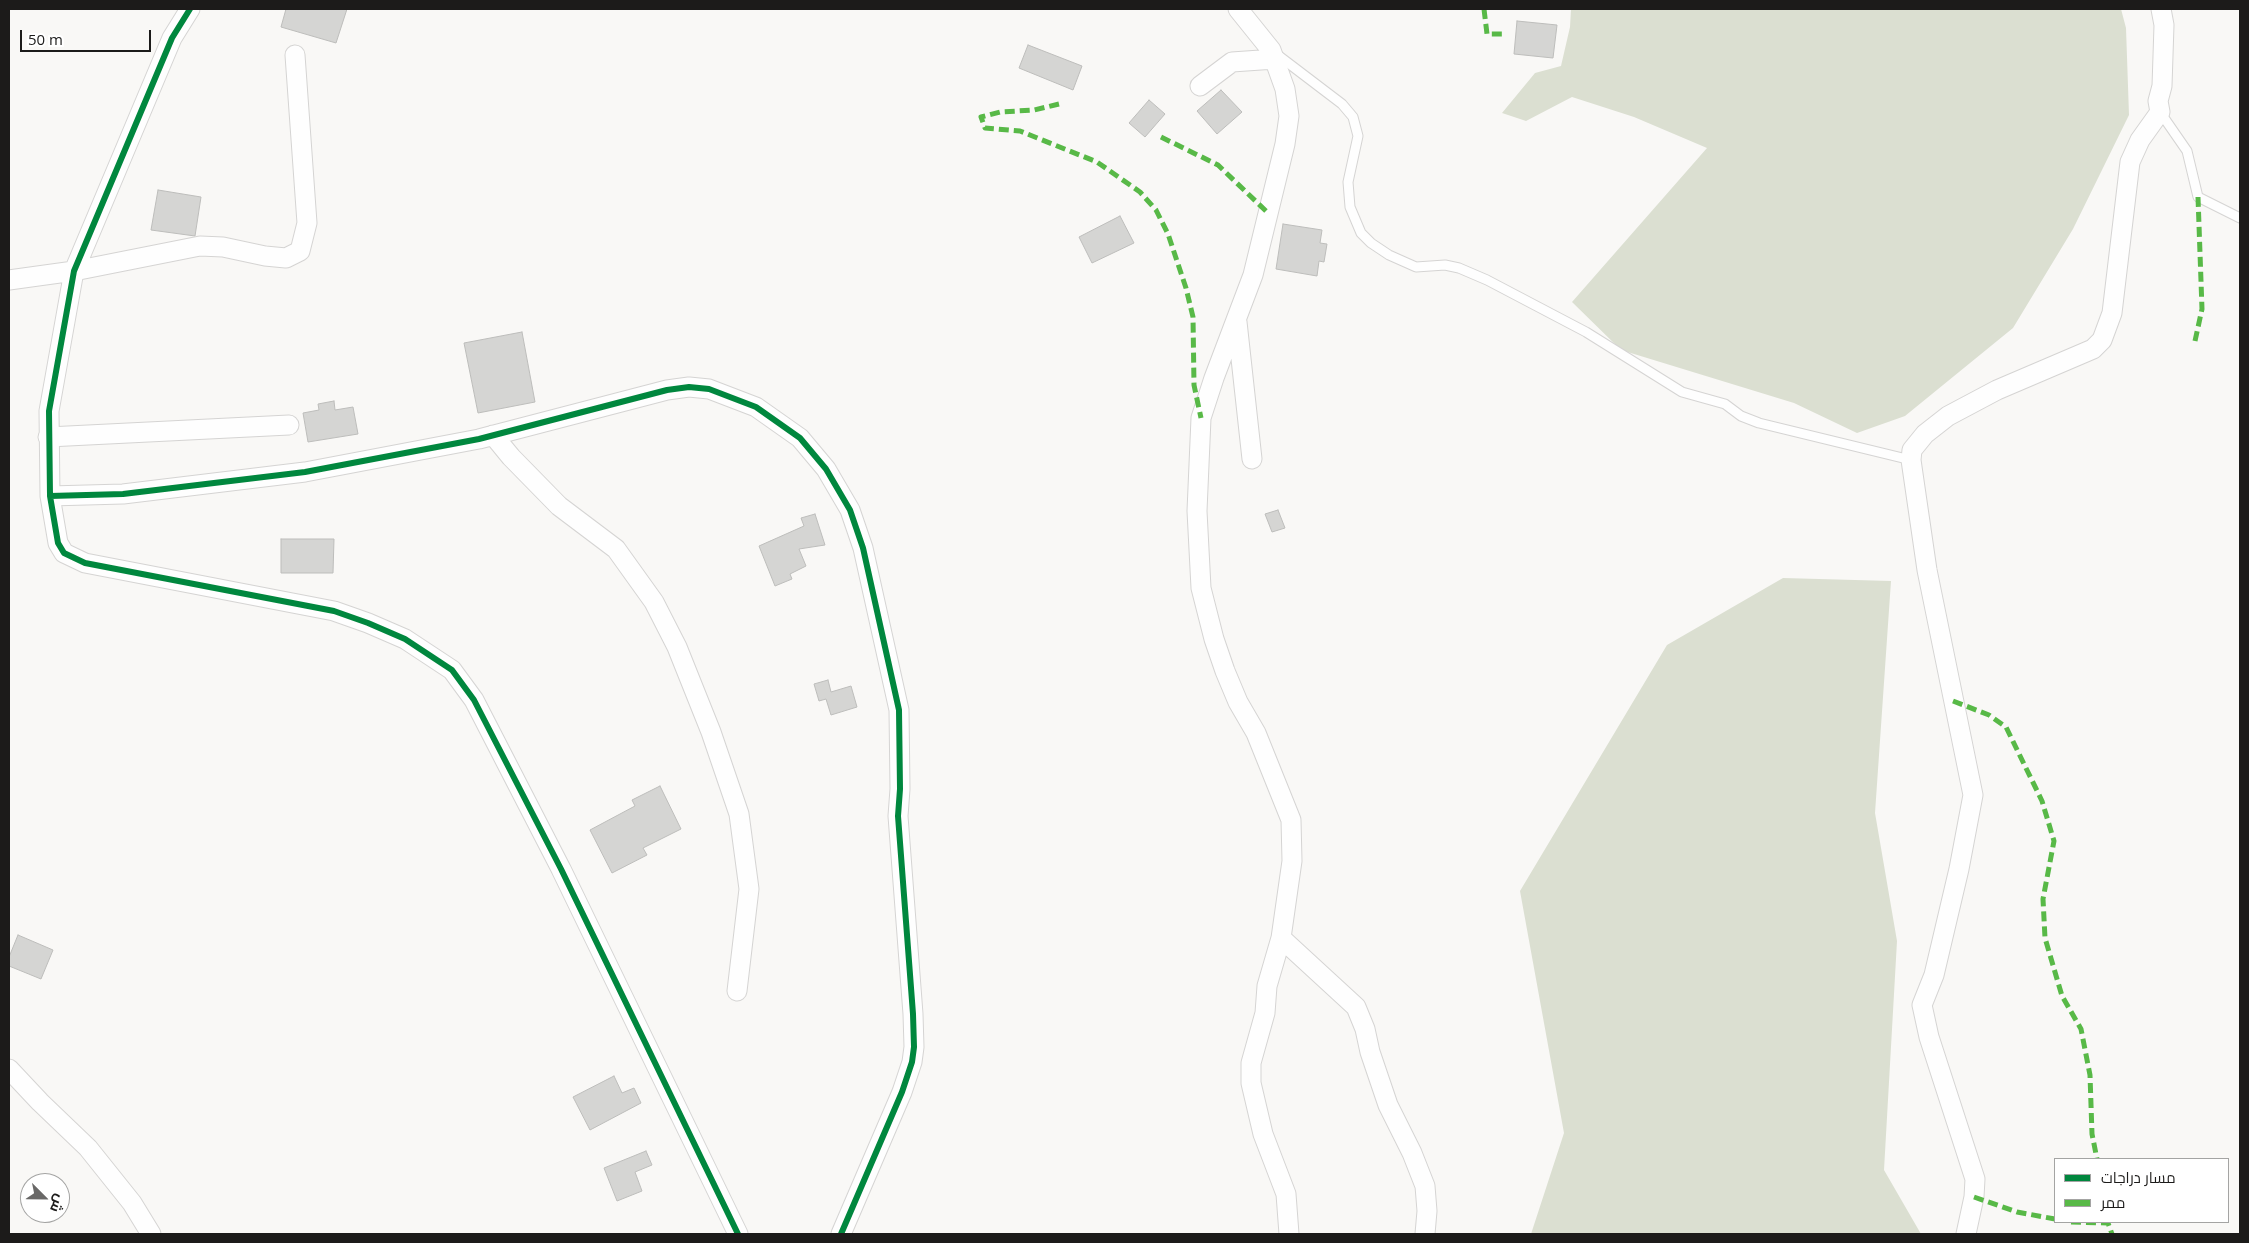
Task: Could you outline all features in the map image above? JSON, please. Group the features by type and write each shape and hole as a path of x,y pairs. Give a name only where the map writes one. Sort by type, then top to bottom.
{"street":[{"path":"190,9 172,38 74,270 49,411 50,496 58,543 64,553 74,559 334,612 368,623 405,639 452,670 474,700 561,869 738,1234"},
{"path":"1238,9 1273,55 1288,104 1287,131 1253,275 1201,418 1197,511 1203,601 1225,671 1238,702 1256,733 1291,820 1292,861 1281,938 1267,986 1265,1013 1252,1063 1250,1082 1268,1150 1286,1194 1289,1234"},
{"path":"1966,1234 1975,1179 1929,1038 1922,1005 1934,975 1958,869 1972,795 1927,570 1911,460 1912,450 1925,434 1948,416 1997,390 2093,349 2102,340 2112,313 2130,162 2140,140 2160,112 2158,101 2162,86 2164,25 2161,9"},
{"path":"9,280 74,270 200,246 223,246 265,256 286,258 300,252 307,223 295,55"},
{"path":"1200,86 1232,62 1273,55"},
{"path":"1236,318 1252,459"},
{"path":"50,496 123,494 305,472 494,435 667,390 689,387 709,389 756,407 800,438 826,469 850,510 862,548 899,710 898,833 914,1038 912,1062 902,1092 841,1234"},
{"path":"48,437 288,425"},
{"path":"494,435 511,457 560,506 616,549 654,602 677,647 711,732 739,814 749,889 737,991"},
{"path":"1281,938 1356,1007 1365,1029 1370,1052 1388,1105 1412,1153 1425,1186 1427,1210 1425,1234"},
{"path":"9,1069 88,1148 132,1203 151,1234"}],"lane":[{"path":"1273,55 1342,104 1353,117 1358,136 1348,182 1350,207 1362,233 1371,243 1416,268 1445,265 1459,268 1487,280 1586,332 1682,392 1725,404 1741,416 1759,423 1911,460"},
{"path":"2160,112 2188,151 2198,197 2240,218"}],"shaded area":[{"path":"1571,9 2121,9 2126,28 2129,115 2073,229 2013,328 1905,416 1857,433 1794,403 1621,350 1572,302 1707,148 1634,117 1572,97 1526,121 1502,113 1535,73 1561,66 1570,27"},
{"path":"1783,578 1891,581 1875,813 1897,941 1884,1170 1921,1234 1531,1234 1564,1133 1520,891 1667,645"}],"building":[{"path":"286,9 347,9 336,43 281,27"},
{"path":"1517,21 1557,25 1553,58 1514,54"},
{"path":"1028,45 1082,66 1073,90 1019,68"},
{"path":"1221,90 1242,112 1217,134 1197,111"},
{"path":"1149,100 1165,114 1145,137 1129,123"},
{"path":"158,190 201,197 195,236 151,230"},
{"path":"1120,216 1134,243 1092,263 1079,237"},
{"path":"1283,224 1322,230 1320,243 1327,244 1324,262 1319,261 1317,276 1276,269"},
{"path":"522,332 535,402 478,413 464,343"},
{"path":"334,401 335,410 353,407 358,434 308,442 303,413 319,410 318,404"},
{"path":"1278,510 1285,528 1272,532 1265,514"},
{"path":"815,514 825,545 799,549 806,566 790,574 792,579 775,586 759,546 804,526 801,518"},
{"path":"281,539 334,539 333,573 281,573"},
{"path":"828,680 831,692 851,686 857,707 831,715 826,699 819,701 814,684"},
{"path":"660,786 681,829 643,848 647,855 612,873 590,830 635,806 632,800"},
{"path":"18,935 53,950 41,979 9,966 9,957"},
{"path":"614,1076 622,1093 634,1088 641,1103 590,1130 573,1097"},
{"path":"646,1151 652,1165 635,1172 642,1191 617,1201 604,1168"}],"marked path":[{"path":"1484,9 1487,34 1503,34"},
{"path":"1059,104 1034,110 1000,112 981,117 985,128 1020,131 1097,162 1140,192 1156,210 1168,234 1186,288 1193,317 1194,385 1201,418"},
{"path":"1161,137 1218,165 1268,213"},
{"path":"2195,341 2202,309 2198,197"},
{"path":"1953,701 1989,715 2006,727 2042,801 2054,841 2043,899 2045,938 2062,996 2081,1029 2090,1075 2092,1134 2097,1158"},
{"path":"1974,1197 2017,1212 2054,1219"},
{"path":"2108,1223 2112,1234"}],"cycle path":[{"path":"190,9 172,38 74,271 49,411 50,496 58,543 64,553 85,563 334,611 405,639 452,670 474,700 561,869 738,1234"},
{"path":"50,496 123,494 305,472 479,439 667,390 689,387 709,389 756,407 800,438 826,469 850,510 863,548 899,710 900,789 898,816 914,1047 912,1062 902,1092 841,1234"}]}
